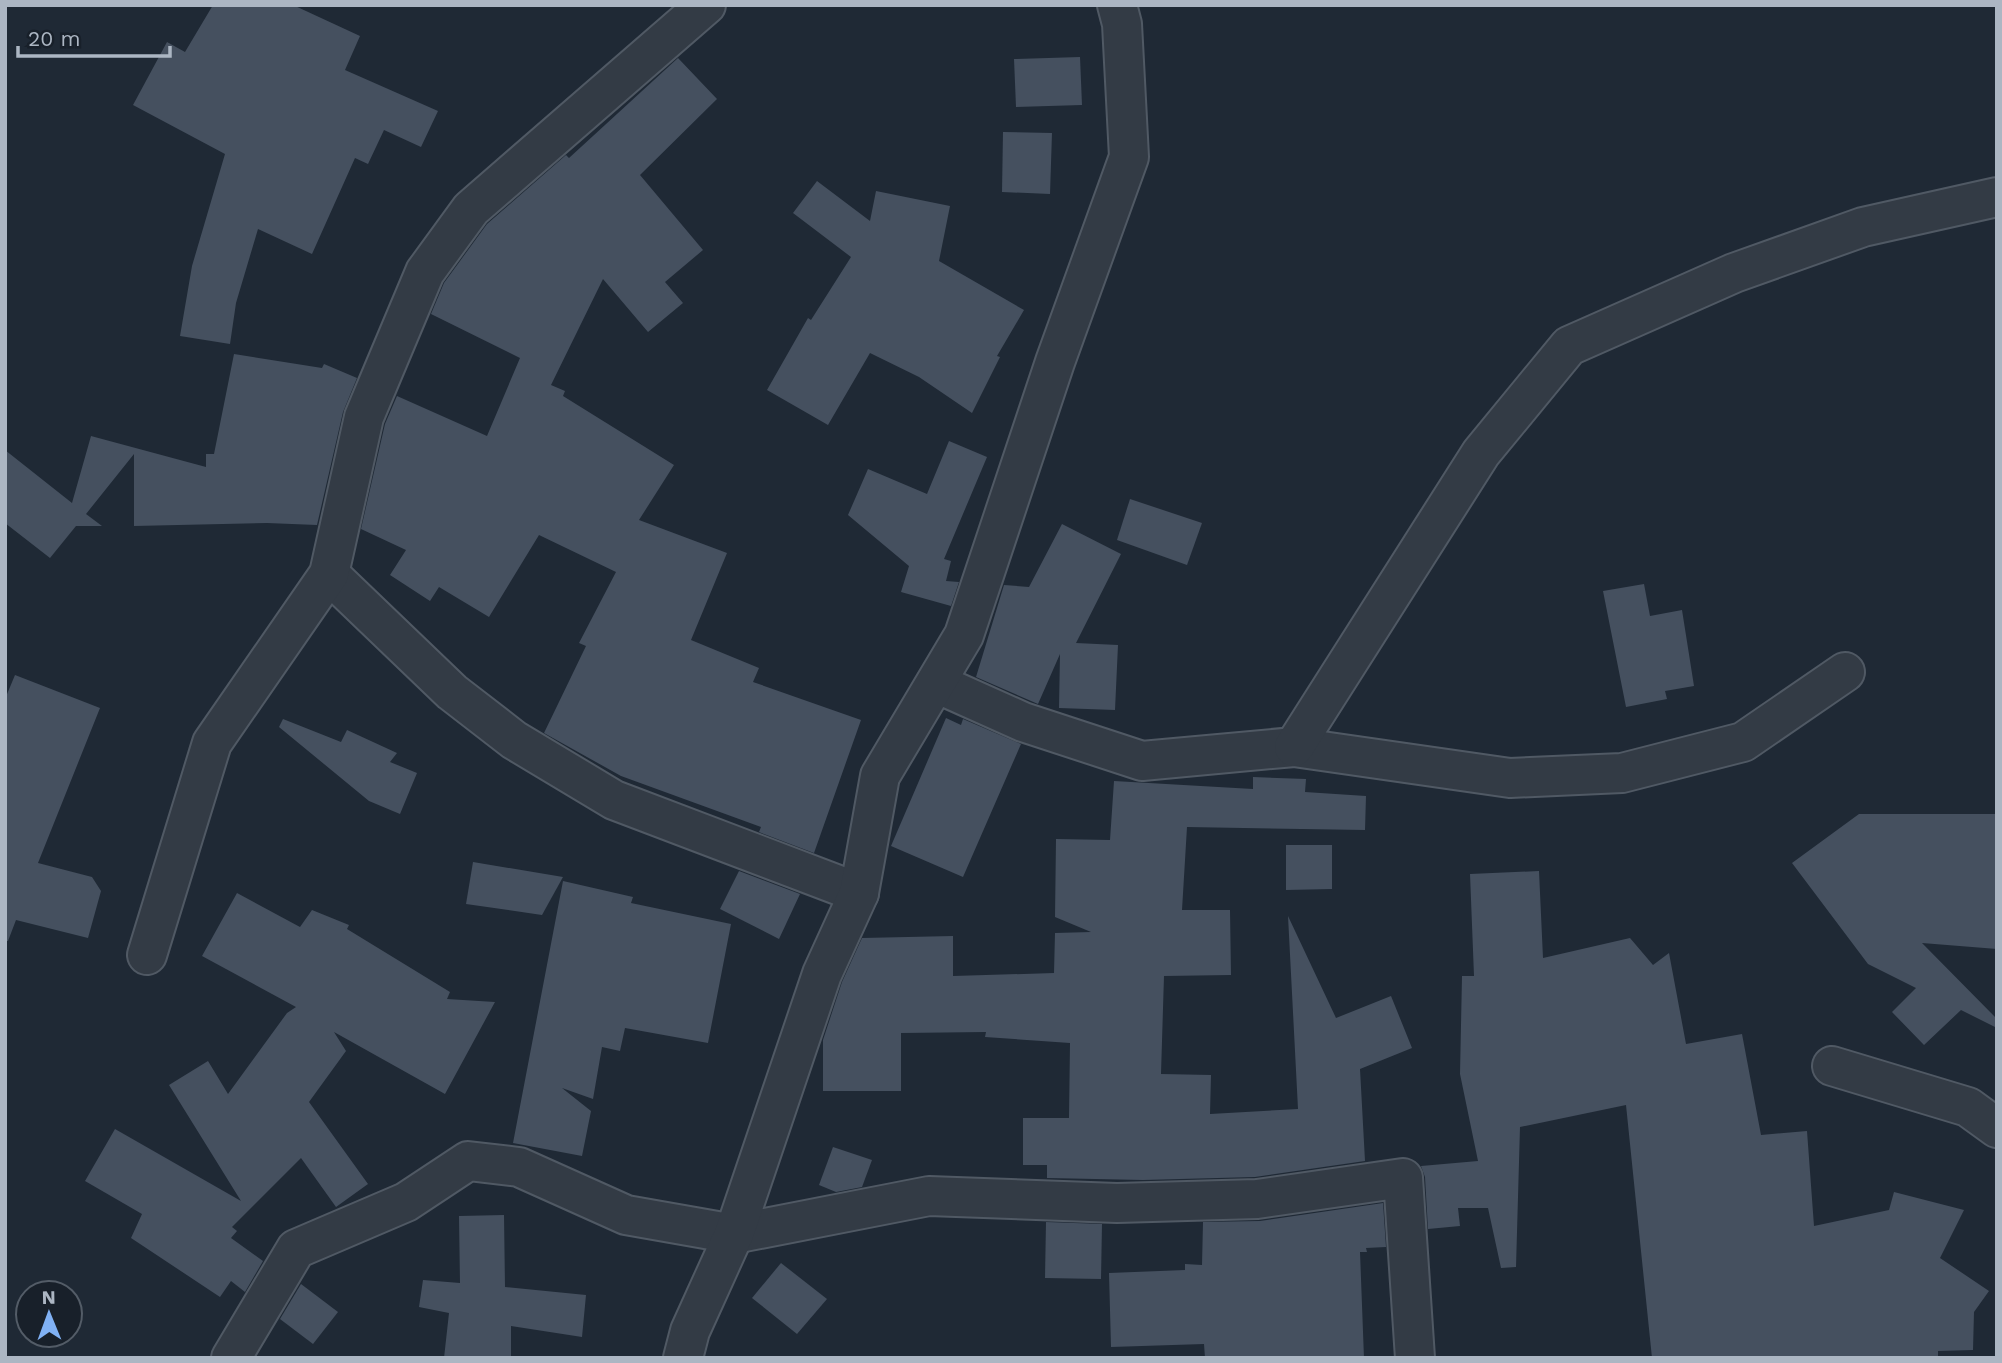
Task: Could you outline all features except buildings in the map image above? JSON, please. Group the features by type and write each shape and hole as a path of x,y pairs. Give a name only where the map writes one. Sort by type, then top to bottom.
{"street":[{"path":"147,955 212,743 329,574 364,417 425,272 471,209 705,5"},
{"path":"683,1358 691,1331 734,1234 822,974 859,893 880,776 964,635 1055,362 1129,157 1122,24 1116,5"},
{"path":"1294,747 1481,453 1569,346 1734,273 1863,227 1997,197"},
{"path":"329,574 452,692 514,740 614,800 859,893"},
{"path":"936,683 1023,722 1142,761 1294,747 1510,778 1622,773 1743,742 1845,671"},
{"path":"1832,1066 1968,1107 1997,1128"},
{"path":"231,1358 296,1249 406,1202 468,1161 519,1167 626,1215 734,1234 929,1196 1117,1203 1257,1199 1403,1178 1412,1277 1415,1358"}]}
